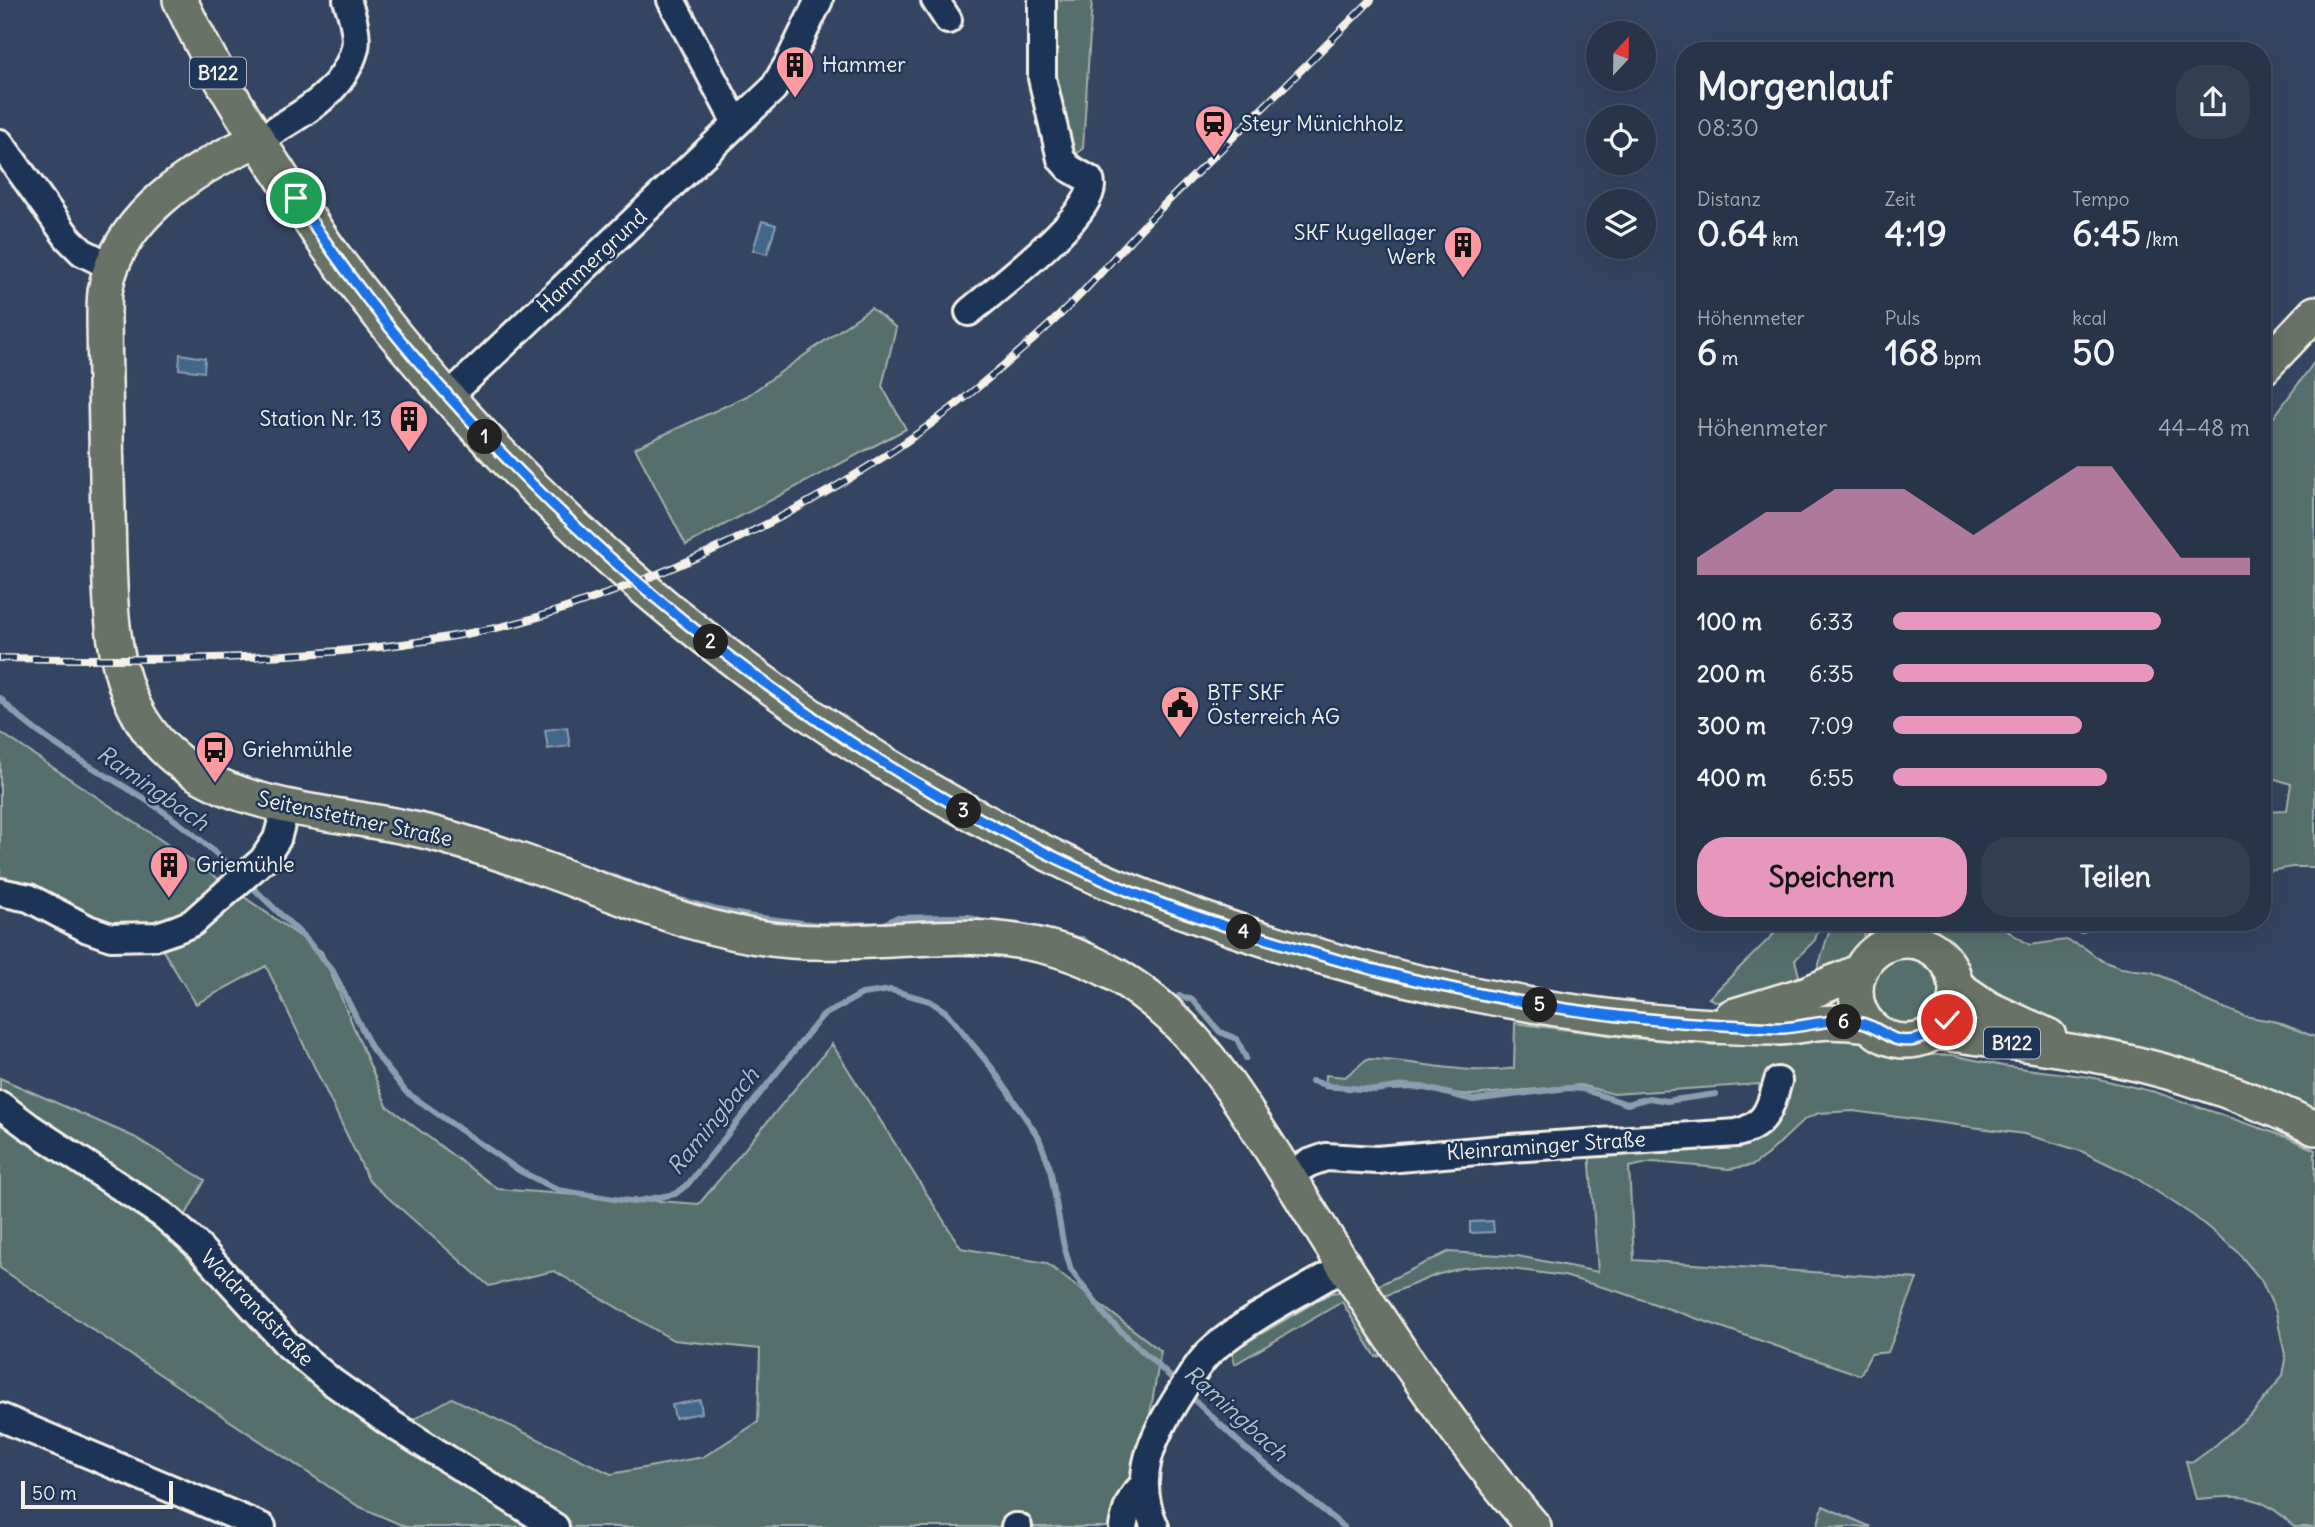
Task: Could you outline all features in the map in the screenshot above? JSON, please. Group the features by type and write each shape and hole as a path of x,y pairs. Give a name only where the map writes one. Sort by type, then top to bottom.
{"main road":[{"name":"B122","path":"180,1 258,141 333,256 380,317 448,397 572,523 652,595 754,677 880,762 957,808 1122,888 1183,911 1347,964 1453,990 1587,1013 1699,1024 1777,1028 1843,1022 1869,1025 1883,1036 1900,1041 1918,1040 1935,1032 2090,1054 2179,1075 2238,1095 2315,1128"},
{"name":"Seitenstettner Straße","path":"258,141 206,166 156,204 136,226 112,267 105,291 103,320 109,584 121,677 152,737 172,756 215,783 244,795 286,806 443,835 500,853 664,914 753,937 832,942 955,936 1013,939 1049,947 1096,965 1144,994 1179,1023 1215,1064 1288,1175"},
{"path":"2271,360 2315,313"},
{"name":"B122","path":"1699,1024 1763,1008 1808,993 1870,948 1911,940 1923,934 1952,970 1956,986 2011,1020 2090,1054"},
{"path":"1869,1025 1859,1009 1855,990 1870,948"},
{"path":"1935,1032 1947,1020 1955,1003 1956,986"},
{"path":"1288,1175 1345,1266 1455,1429 1534,1527"}],"street":[{"path":"258,141 314,106 340,79 355,47 353,17 347,0"},
{"path":"671,0 736,124"},
{"name":"Hammergrund","path":"448,397 773,89 819,0"},
{"path":"969,312 1067,228 1087,202 1093,183 1084,174 1069,168 1061,159 1042,78 1042,0"},
{"path":"0,143 68,238 82,252 112,267"},
{"path":"0,892 29,898 88,929 111,937 157,936 192,923 263,860 277,839 286,806"},
{"name":"Kleinraminger Straße","path":"1288,1175 1326,1157 1377,1160 1737,1133 1751,1130 1770,1110 1778,1081"},
{"name":"Waldrandstraße","path":"0,1105 163,1215 195,1243 287,1344 331,1381 387,1421 555,1527"},
{"path":"1155,1527 1148,1512 1144,1485 1148,1457 1160,1426 1196,1369 1210,1351 1235,1332 1345,1266"},
{"path":"0,1417 262,1527"},
{"path":"1123,1527 1130,1500 1136,1490 1144,1485"}],"green space":[{"path":"1049,0 1092,0 1083,148 1077,154 1069,152 1057,117"},
{"path":"871,308 896,328 882,386 906,429 686,545 635,448 747,396"},
{"path":"2315,361 2315,867 2271,871 2271,811 2287,810 2291,784 2271,778 2271,421"},
{"path":"0,732 322,952 387,1106 498,1189 699,1204 832,1044 961,1248 1046,1263 1161,1351 1149,1420 1112,1527 406,1527 358,1506 0,1268 0,1078 134,1137 205,1180 173,1238 389,1433 452,1398 611,1474 703,1457 758,1422 760,1349 673,1340 554,1271 489,1286 369,1181 266,966 196,1004 146,923 87,925 0,885"},
{"path":"1777,931 1818,931 1815,940 1795,960 1800,980 1816,974 1829,931 1865,931 1858,954 1832,975 1777,995 1742,1003 1726,1005 1709,998"},
{"path":"1936,931 2008,931 2030,945 2066,940 2083,947 2102,961 2121,968 2152,972 2204,1000 2244,1016 2277,1022 2315,1037 2315,1108 2235,1076 2046,1027 1973,983 1959,958"},
{"path":"1906,954 1926,960 1936,970 1942,990 1936,1010 1926,1020 1906,1026 1886,1020 1876,1010 1870,990 1876,970 1886,960"},
{"path":"1515,1023 1630,1038 1714,1045 1774,1038 1858,1038 1904,1055 1952,1055 2003,1066 2090,1077 2155,1092 2289,1138 2315,1150 2315,1527 2294,1527 2271,1508 2250,1499 2196,1499 2186,1461 2193,1462 2254,1412 2283,1375 2286,1360 2276,1312 2261,1280 2237,1251 2194,1216 2133,1176 2081,1151 2024,1134 1853,1111 1819,1113 1805,1119 1753,1165 1729,1169 1653,1162 1629,1167 1634,1260 1917,1279 1888,1352 1871,1354 1860,1375 1623,1293 1564,1276 1489,1266 1462,1268 1436,1275 1380,1298 1373,1288 1448,1252 1518,1256 1598,1272 1588,1137 1734,1127 1761,1113 1759,1084 1614,1094 1580,1085 1472,1095 1413,1089 1363,1091 1325,1088 1326,1075 1345,1077 1367,1059 1459,1069 1514,1068"},
{"path":"1347,1291 1387,1354 1376,1357 1342,1302 1235,1364 1232,1351 1331,1293"},
{"path":"1823,1506 1871,1527 1817,1527"}],"water":[{"path":"762,221 776,225 767,254 753,250"},
{"path":"180,354 205,358 204,372 179,369"},
{"path":"567,727 570,746 548,749 545,730"},
{"path":"1493,1221 1494,1232 1470,1233 1470,1222"},
{"path":"700,1400 702,1413 675,1418 672,1405"}],"waterway":[{"name":"Ramingbach","path":"0,698 50,740 171,817 239,874"},
{"path":"603,873 666,896 754,917 819,925 884,924 896,918 946,917 969,917 985,923"},
{"name":"Ramingbach","path":"247,882 306,939 333,971 372,1049 406,1092 520,1171 558,1190 633,1202 675,1194 688,1184 822,1016 862,994 891,990 930,1001 946,1012 992,1068 1039,1138 1050,1168 1063,1242 1071,1270 1108,1319 1178,1384"},
{"path":"1068,938 1082,939 1095,949"},
{"path":"1179,996 1193,1000 1220,1032 1237,1039 1246,1058"},
{"path":"1312,1081 1330,1086 1375,1090 1404,1086 1422,1087 1473,1100 1567,1088 1582,1089 1627,1104 1649,1098 1667,1101 1716,1094"},
{"name":"Ramingbach","path":"1188,1394 1244,1447 1344,1527"}],"railway":[{"path":"0,658 244,657 365,649 426,641 502,627 564,609 657,574 752,532 844,482 888,454 931,424 1013,358 1067,308 1155,214 1371,0"}],"place":[{"name":"Hammer","path":"795,99"},
{"name":"Steyr Münichholz","path":"1214,158"},
{"name":"SKF Kugellager Werk","path":"1463,279"},
{"name":"Station Nr. 13","path":"409,453"},
{"name":"BTF SKF Österreich AG","path":"1180,739"},
{"name":"Griehmühle","path":"215,784"},
{"name":"Griemühle","path":"169,899"}],"route":[{"path":"296,198 333,256 426,374 572,523 652,595 754,677 880,762 957,808 1035,848 1122,888 1230,928 1336,961 1453,990 1587,1013 1648,1020 1777,1028 1843,1022 1869,1025 1883,1036 1900,1041 1918,1040 1935,1032 1947,1020"}]}
